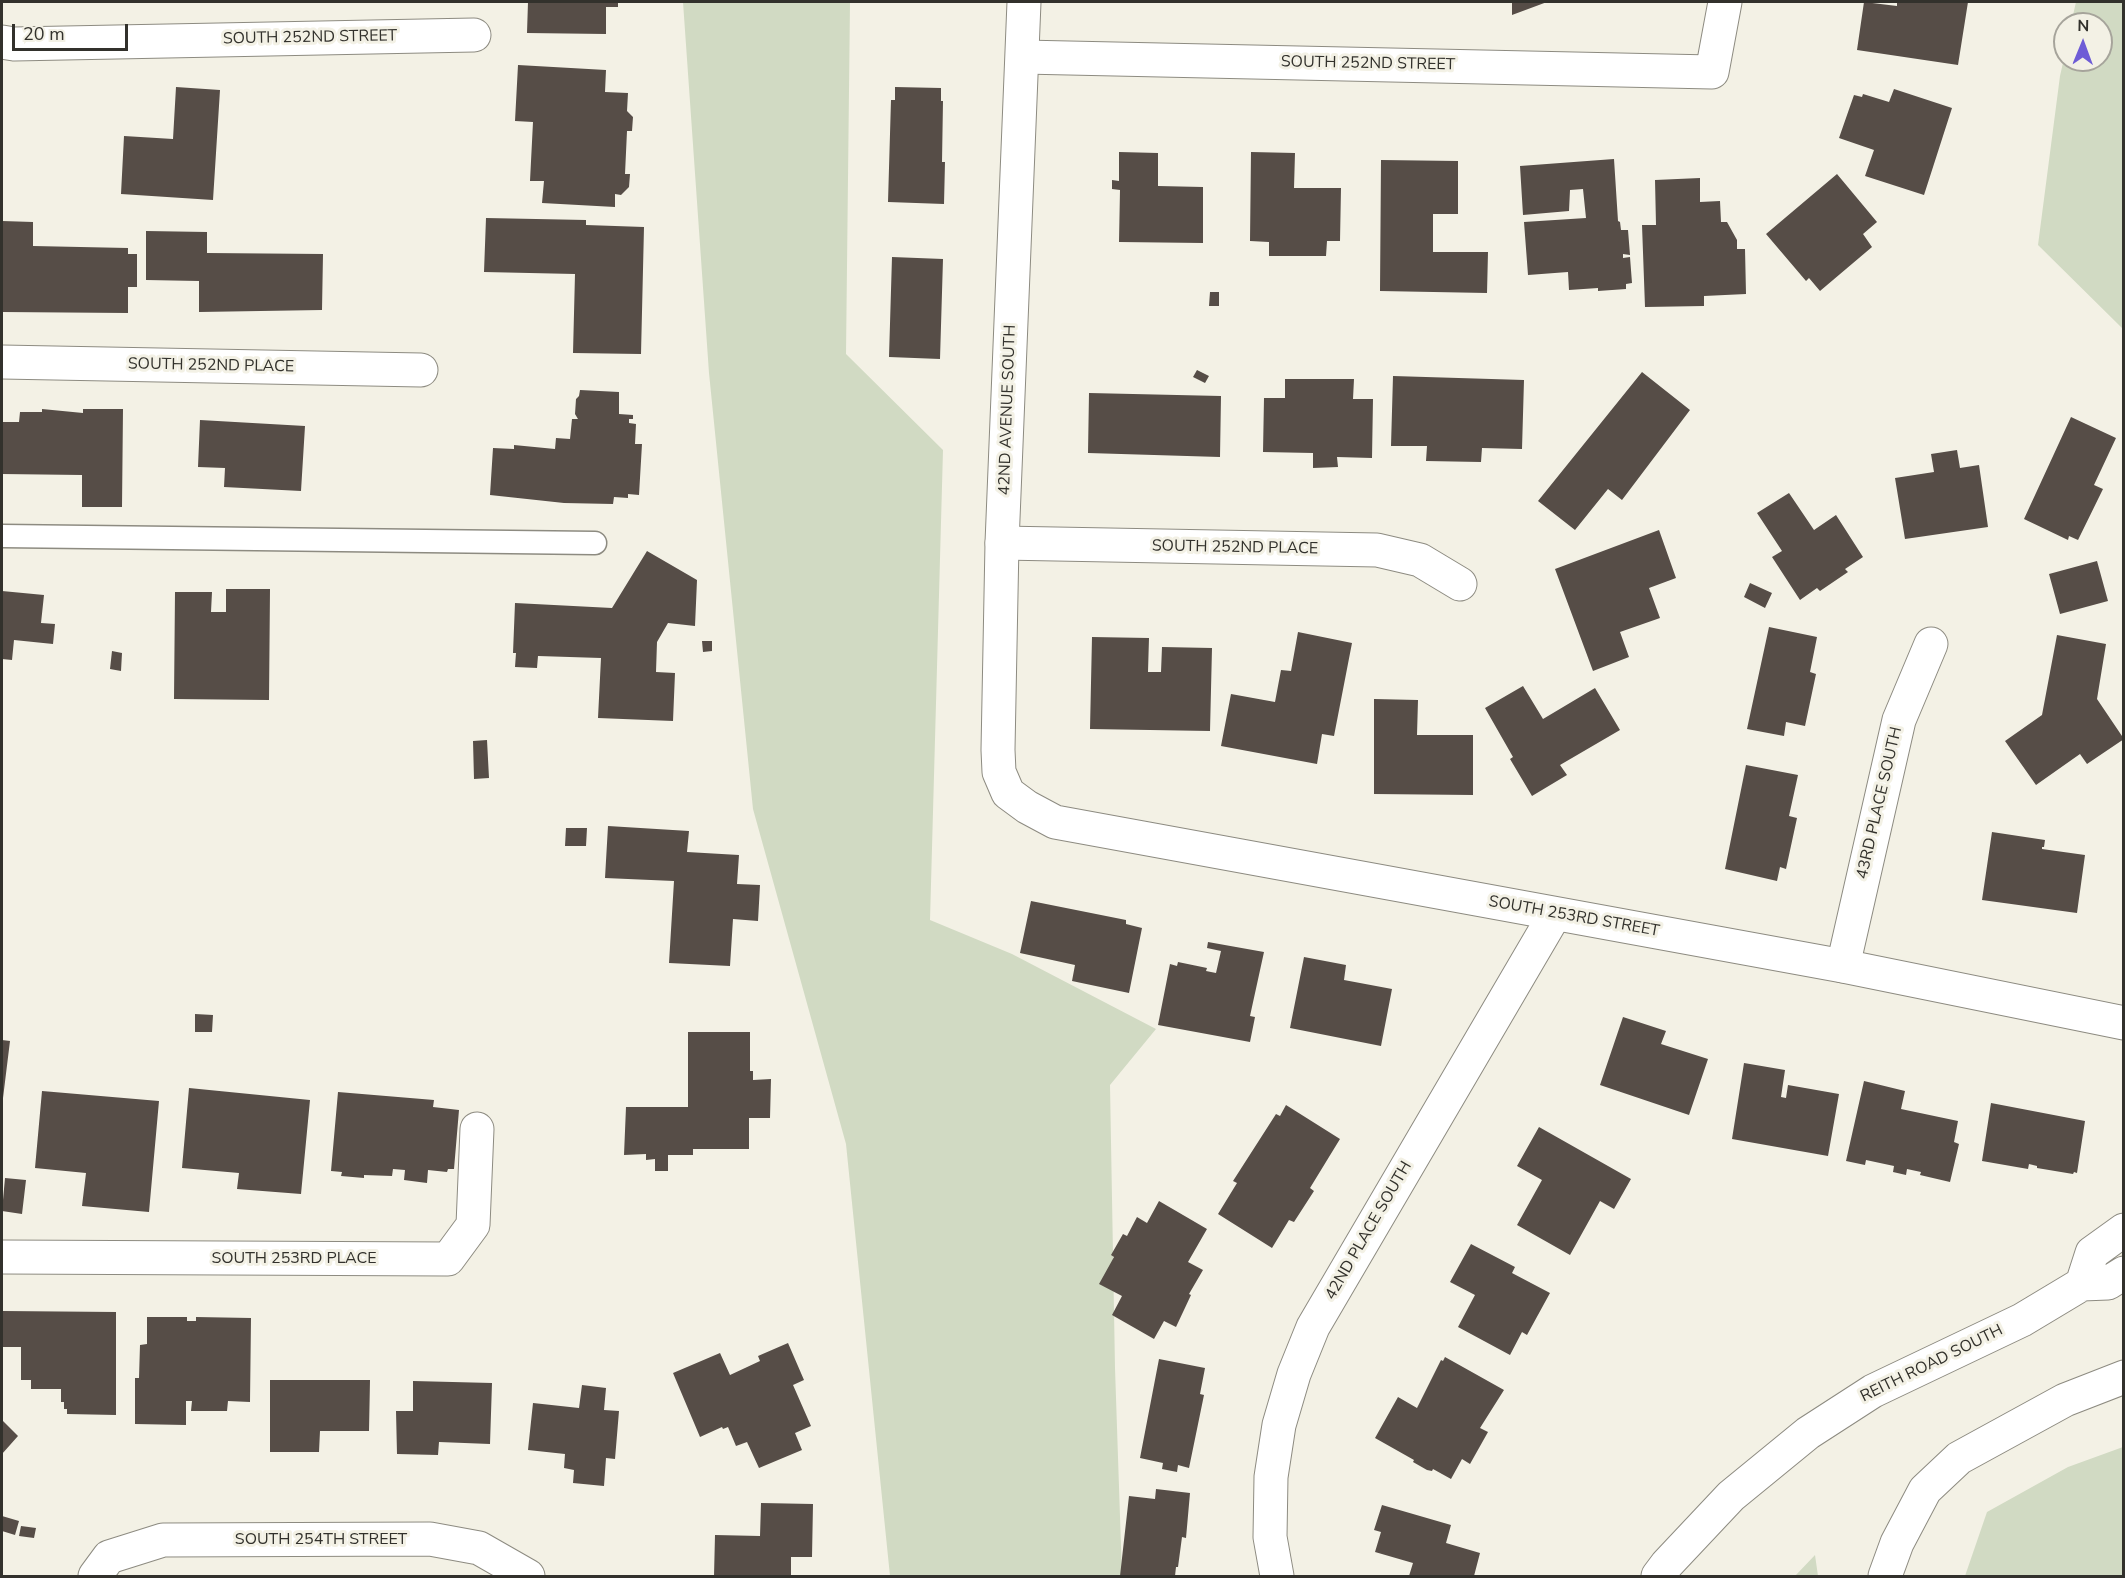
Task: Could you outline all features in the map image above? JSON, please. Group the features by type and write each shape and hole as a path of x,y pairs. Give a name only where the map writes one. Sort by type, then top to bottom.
{"street":[{"name":"42ND AVENUE SOUTH","path":"1024,2 1002,543 998,750 999,772 1008,793 1027,807"},
{"name":"SOUTH 252ND STREET","path":"1023,57 1713,72 1725,2"},
{"name":"SOUTH 252ND STREET","path":"2,42 26,44 474,35"},
{"name":"SOUTH 252ND PLACE","path":"2,362 421,370"},
{"name":"SOUTH 252ND PLACE","path":"1002,543 1377,550 1420,560 1460,584"},
{"name":"43RD PLACE SOUTH","path":"1843,966 1899,720 1931,644"},
{"name":"SOUTH 253RD STREET","path":"1027,807 1055,822 1843,966 2124,1023"},
{"name":"42ND PLACE SOUTH","path":"1277,1576 1270,1537 1271,1477 1279,1425 1294,1374 1313,1327 1555,914"},
{"name":"SOUTH 253RD PLACE","path":"2,1257 448,1259 473,1225 477,1129"},
{"path":"2082,1284 2092,1252 2124,1230"},
{"name":"REITH ROAD SOUTH","path":"1658,1576 1731,1496 1808,1433 1873,1391 2022,1320 2082,1284 2108,1283 2124,1273"},
{"path":"1885,1576 1897,1542 1925,1490 1959,1458 2065,1400 2124,1377"},
{"name":"SOUTH 254TH STREET","path":"102,1567 163,1540 430,1539 479,1548 528,1576"}],"lane":[{"path":"2,536 595,543"}],"green space":[{"path":"683,2 850,2 846,354 943,450 930,920 1012,954 1156,1029 1110,1085 1115,1368 1122,1576 890,1576 846,1144 753,809 709,373"},
{"path":"2076,2 2123,2 2123,329 2038,245 2061,72 2113,72 2113,12 2074,12"},
{"path":"2123,1447 2123,1576 1965,1576 1987,1512 2068,1467"},
{"path":"1815,1555 1818,1576 1795,1576"}],"building":[{"path":"528,2 618,2 618,7 606,7 606,34 527,33"},
{"path":"1512,2 1547,2 1512,15"},
{"path":"1864,2 1897,6 1897,2 1968,2 1958,65 1857,50"},
{"path":"518,65 606,70 605,92 628,93 627,111 633,117 632,131 627,131 625,174 630,174 629,187 621,195 615,194 615,207 542,203 544,181 530,181 533,122 515,121"},
{"path":"176,87 220,90 213,200 121,194 124,136 173,139"},
{"path":"895,87 941,88 941,101 943,101 942,162 945,162 944,204 888,202 891,100 895,100"},
{"path":"1894,89 1952,108 1924,195 1865,176 1874,150 1839,138 1854,95 1862,97 1863,94 1889,102"},
{"path":"1119,152 1158,153 1158,186 1203,187 1203,243 1119,242 1120,190 1112,189 1112,180 1119,181"},
{"path":"1251,152 1295,153 1294,188 1341,188 1340,241 1327,241 1326,256 1269,256 1269,242 1250,241"},
{"path":"1614,159 1618,221 1621,230 1628,230 1630,255 1623,254 1623,258 1630,257 1632,283 1626,284 1626,289 1569,290 1568,272 1528,275 1524,222 1586,218 1583,189 1570,190 1569,211 1523,215 1520,166"},
{"path":"1381,160 1458,161 1458,214 1433,214 1433,252 1488,252 1487,293 1380,291"},
{"path":"1837,174 1877,222 1863,234 1872,247 1820,291 1809,278 1806,281 1766,234"},
{"path":"1700,178 1700,202 1720,201 1721,222 1727,222 1737,240 1737,249 1745,249 1746,294 1704,296 1704,306 1645,307 1642,225 1656,225 1655,180"},
{"path":"486,218 586,220 586,225 644,227 641,354 573,353 575,274 484,272"},
{"path":"2,221 33,222 33,246 128,248 128,254 137,254 137,287 128,287 128,313 2,312"},
{"path":"146,231 207,232 207,253 323,254 322,310 199,312 199,281 146,280"},
{"path":"892,257 943,259 940,359 889,357"},
{"path":"1210,292 1219,292 1219,306 1209,306"},
{"path":"1197,370 1209,376 1205,383 1193,377"},
{"path":"1642,372 1690,410 1622,500 1608,489 1575,530 1538,501"},
{"path":"1393,376 1524,380 1522,449 1482,448 1481,462 1426,461 1427,446 1391,446"},
{"path":"1285,379 1354,379 1353,399 1373,399 1372,458 1337,457 1338,467 1313,468 1313,453 1263,452 1264,398 1285,398"},
{"path":"580,390 619,392 619,414 633,415 629,423 636,424 635,444 642,444 639,495 628,494 628,498 614,497 613,504 564,503 490,495 493,448 514,449 514,445 555,449 556,438 570,439 572,419 578,419 575,414 576,399"},
{"path":"1089,393 1221,396 1220,457 1088,453"},
{"path":"42,409 83,413 83,409 123,409 122,507 82,507 82,475 2,474 2,422 19,422 20,412 42,412"},
{"path":"2071,417 2116,438 2094,485 2103,489 2078,540 2069,536 2068,540 2024,519"},
{"path":"200,420 305,426 301,491 224,487 225,468 198,467"},
{"path":"1957,450 1960,468 1979,465 1988,527 1905,539 1895,478 1934,472 1931,454"},
{"path":"1789,493 1814,530 1836,515 1863,557 1845,569 1848,572 1820,591 1817,588 1800,600 1772,557 1782,551 1757,513"},
{"path":"1659,530 1676,578 1649,588 1660,618 1620,632 1629,657 1593,671 1555,569"},
{"path":"647,551 697,580 695,626 668,623 657,642 656,672 675,673 673,721 598,718 601,658 538,656 537,668 515,667 516,653 513,653 515,603 612,608"},
{"path":"2097,561 2108,601 2060,614 2049,574"},
{"path":"1750,583 1772,593 1765,608 1744,597"},
{"path":"226,589 270,589 269,700 174,699 175,592 212,592 211,612 226,612"},
{"path":"2,591 44,595 41,623 55,624 53,644 14,640 12,660 2,659"},
{"path":"1769,627 1817,637 1810,672 1816,674 1805,726 1786,722 1784,736 1747,729"},
{"path":"1298,632 1352,643 1334,736 1322,734 1317,764 1221,746 1231,694 1275,702 1281,670 1291,671"},
{"path":"2057,635 2106,644 2097,699 2124,739 2087,764 2080,754 2036,785 2005,741 2042,715"},
{"path":"1092,637 1149,638 1148,672 1161,672 1162,647 1212,648 1210,731 1090,729"},
{"path":"702,641 712,641 712,651 703,652"},
{"path":"112,651 122,653 121,671 110,669"},
{"path":"1523,686 1543,719 1595,688 1620,730 1560,765 1567,775 1532,796 1510,759 1513,757 1485,708"},
{"path":"1374,699 1418,700 1417,735 1473,735 1473,795 1374,794"},
{"path":"487,740 489,778 474,779 473,741"},
{"path":"1746,765 1798,775 1789,816 1797,818 1786,869 1780,867 1777,881 1725,869"},
{"path":"608,826 689,831 687,852 739,855 737,884 760,885 758,921 733,919 730,966 669,963 674,881 605,878"},
{"path":"566,828 587,828 586,846 565,846"},
{"path":"1992,832 2045,840 2042,849 2085,855 2077,913 1982,900"},
{"path":"1031,901 1126,920 1126,924 1142,928 1129,993 1072,981 1075,965 1020,953"},
{"path":"1208,942 1264,952 1250,1016 1255,1017 1250,1042 1158,1025 1170,964 1177,966 1178,962 1207,968 1206,971 1216,973 1221,951 1207,948"},
{"path":"1304,957 1346,965 1344,980 1392,989 1381,1046 1290,1028"},
{"path":"195,1014 213,1015 212,1032 195,1032"},
{"path":"1623,1017 1666,1031 1661,1044 1708,1059 1689,1115 1600,1085"},
{"path":"688,1032 750,1032 750,1071 753,1071 753,1080 771,1079 770,1118 749,1118 749,1149 693,1149 693,1155 668,1155 668,1171 655,1171 655,1159 646,1160 646,1154 624,1155 626,1107 688,1107"},
{"path":"2,1040 10,1041 3,1098 2,1098"},
{"path":"1744,1063 1785,1070 1781,1097 1786,1098 1788,1085 1839,1094 1828,1156 1732,1139"},
{"path":"1864,1081 1905,1091 1901,1109 1958,1121 1954,1142 1959,1144 1950,1182 1920,1175 1921,1172 1907,1169 1906,1175 1893,1172 1894,1166 1866,1160 1865,1165 1846,1161"},
{"path":"189,1088 310,1100 301,1194 237,1189 239,1173 182,1168"},
{"path":"42,1091 159,1101 149,1212 82,1206 86,1173 35,1168"},
{"path":"338,1092 434,1100 433,1107 459,1110 454,1169 448,1169 447,1172 428,1170 427,1183 404,1180 405,1170 393,1169 392,1176 364,1175 364,1178 341,1176 342,1172 331,1171"},
{"path":"1991,1103 2085,1121 2077,1173 2037,1168 2029,1164 2028,1169 1982,1161"},
{"path":"1286,1105 1340,1139 1310,1188 1314,1191 1294,1222 1289,1220 1272,1248 1218,1214 1237,1183 1233,1181 1276,1114 1280,1116"},
{"path":"1539,1127 1631,1179 1614,1209 1600,1201 1570,1255 1517,1225 1542,1180 1517,1166"},
{"path":"5,1178 26,1180 22,1214 2,1211"},
{"path":"1159,1201 1207,1229 1188,1262 1203,1270 1189,1294 1191,1295 1176,1327 1164,1321 1154,1339 1112,1315 1122,1296 1099,1284 1114,1257 1111,1255 1123,1234 1127,1236 1137,1217 1147,1223"},
{"path":"1471,1244 1515,1267 1512,1273 1550,1293 1527,1335 1522,1332 1510,1355 1458,1327 1475,1295 1450,1282"},
{"path":"3,1311 116,1312 116,1415 67,1414 64,1402 61,1402 61,1389 31,1389 31,1380 21,1380 21,1347 3,1347"},
{"path":"147,1317 187,1317 187,1321 196,1321 196,1317 251,1318 250,1402 228,1401 227,1411 191,1411 192,1401 186,1401 186,1425 135,1424 135,1378 139,1378 140,1345 147,1344"},
{"path":"788,1343 804,1380 793,1385 811,1426 795,1433 802,1450 759,1468 747,1442 736,1446 728,1427 723,1429 722,1427 700,1437 673,1373 720,1353 730,1375 760,1361 758,1356"},
{"path":"1445,1357 1504,1390 1480,1428 1488,1432 1470,1464 1462,1459 1451,1479 1433,1469 1432,1471 1427,1470 1375,1438 1398,1397 1417,1408 1441,1360 1443,1361"},
{"path":"1159,1359 1205,1368 1200,1394 1204,1395 1189,1468 1178,1465 1177,1472 1162,1469 1163,1463 1140,1458"},
{"path":"270,1380 370,1380 369,1431 320,1431 319,1452 270,1452"},
{"path":"413,1381 492,1383 490,1444 439,1442 438,1455 397,1454 396,1411 413,1411"},
{"path":"582,1385 606,1388 604,1410 619,1411 615,1459 606,1458 604,1486 573,1483 574,1470 564,1468 565,1454 528,1450 533,1403 579,1408"},
{"path":"2,1420 18,1436 2,1454"},
{"path":"1156,1489 1190,1493 1186,1538 1182,1537 1175,1576 1120,1576 1129,1496 1155,1499"},
{"path":"761,1503 813,1504 812,1557 791,1557 791,1576 714,1576 715,1535 760,1536"},
{"path":"1382,1505 1451,1525 1446,1543 1480,1553 1474,1576 1409,1576 1413,1563 1375,1552 1381,1532 1374,1530"},
{"path":"2,1516 19,1521 15,1535 2,1531"},
{"path":"21,1526 36,1528 34,1538 19,1536"}]}
